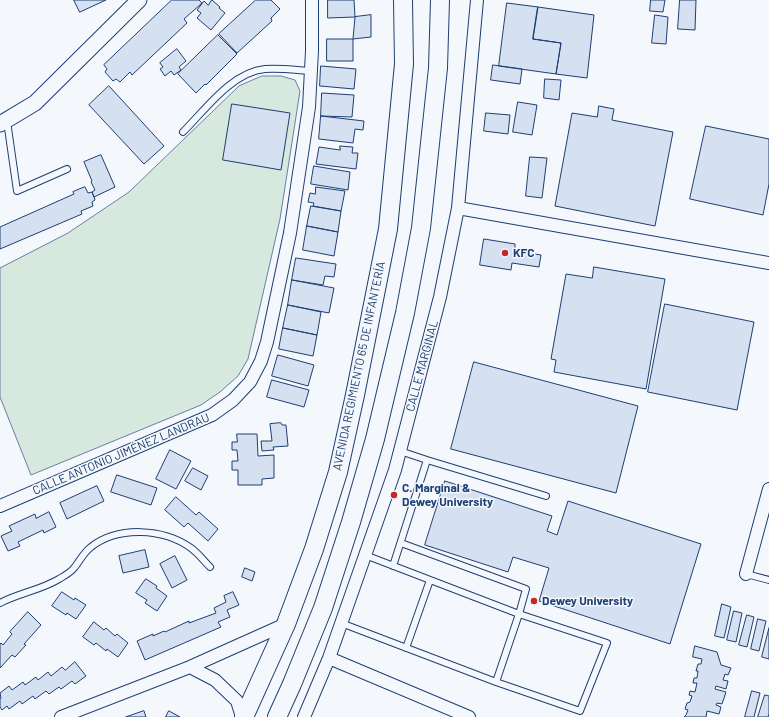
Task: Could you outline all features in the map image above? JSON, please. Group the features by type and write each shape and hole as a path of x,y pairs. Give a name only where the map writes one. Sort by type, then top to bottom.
{"main road":[{"name":"AVENIDA REGIMIENTO 65 DE INFANTERÍA","path":"243,717 286,624 314,549 338,472 388,229 404,64 403,0"},
{"path":"277,717 292,684 322,608 351,522 375,439 405,313 421,228 438,68 440,0"}],"street":[{"path":"4,122 35,103 139,0"},
{"name":"CALLE ANTONIO JIMÉNEZ LANDRAU","path":"0,506 212,415 233,400 250,382 267,342 290,233 309,107 312,0"},
{"name":"CALLE MARGINAL","path":"304,717 329,658 395,470 440,297 458,208 477,0"},
{"path":"458,208 769,263"},
{"path":"746,574 766,514 769,490"},
{"path":"61,717 190,667 286,624"},
{"path":"329,658 470,717"},
{"path":"190,667 215,680 237,701 243,717"}],"lane":[{"path":"183,132 232,82 246,74 264,69 311,71"},
{"path":"4,122 18,191 67,169"},
{"path":"400,451 546,496"},
{"path":"393,566 427,460"},
{"path":"0,603 58,580 72,570 90,547 104,539 121,534 142,532 158,534 175,539 192,548 210,567"},
{"path":"401,543 526,589 496,682"},
{"path":"341,623 496,682 580,711 607,643 519,614 365,555"},
{"path":"746,574 769,580"},
{"path":"406,648 430,580"}],"shaded area":[{"path":"262,76 281,76 295,80 300,91 280,219 248,359 238,376 220,392 201,405 31,475 0,397 0,268 68,233 129,192 239,86"}],"building":[{"path":"74,0 106,0 80,12"},
{"path":"172,0 199,0 202,3 184,19 187,23 132,75 130,72 120,82 116,79 113,81 105,72 107,69 104,65"},
{"path":"212,0 225,13 211,30 197,18 201,13 197,10 204,1 208,5"},
{"path":"256,0 271,0 280,9 271,18 272,21 237,53 219,34"},
{"path":"328,0 354,0 355,17 328,18"},
{"path":"651,0 665,0 663,12 650,11"},
{"path":"680,0 696,0 695,30 678,29"},
{"path":"507,3 538,7 533,39 561,43 556,74 499,66"},
{"path":"538,7 594,15 587,78 556,74 561,43 533,39"},
{"path":"371,15 371,37 353,39 355,17"},
{"path":"655,15 668,17 666,44 652,43"},
{"path":"218,35 237,54 196,93 178,74"},
{"path":"327,39 353,39 353,61 327,61"},
{"path":"177,49 186,61 179,67 181,70 174,75 171,71 165,76 160,69 163,67 160,63"},
{"path":"493,65 522,69 520,84 491,80"},
{"path":"321,66 356,69 354,89 320,86"},
{"path":"545,79 561,80 559,100 544,98"},
{"path":"109,86 164,146 144,164 89,105"},
{"path":"322,93 354,95 352,117 321,116"},
{"path":"518,102 537,105 532,135 513,132"},
{"path":"232,104 290,113 281,170 223,160"},
{"path":"599,106 614,109 612,120 673,132 655,226 555,206 572,113 597,117"},
{"path":"486,113 510,115 508,134 484,131"},
{"path":"321,116 364,121 363,130 355,129 353,143 319,139"},
{"path":"706,126 769,139 769,184 763,215 690,199"},
{"path":"340,146 353,147 352,153 358,153 356,169 316,164 319,147 340,150"},
{"path":"101,155 115,187 94,197 92,192 95,190 84,162"},
{"path":"530,157 547,158 542,198 526,196"},
{"path":"314,166 350,172 348,190 311,184"},
{"path":"85,187 88,193 92,192 95,200 92,202 93,206 81,211 82,214 0,249 0,227 74,194 73,192"},
{"path":"316,187 345,191 341,211 313,206 314,203 308,202 310,193 315,194"},
{"path":"311,206 341,211 338,232 307,226"},
{"path":"307,226 338,232 334,256 303,250"},
{"name":"KFC","path":"484,239 515,244 515,251 541,255 539,267 512,263 511,270 480,265"},
{"path":"296,258 336,264 334,277 325,276 323,285 292,280"},
{"path":"594,267 665,279 646,389 554,372 556,360 551,359 566,274 592,278"},
{"path":"292,280 334,288 329,313 288,305"},
{"path":"665,304 754,322 737,410 648,392"},
{"path":"288,305 321,312 317,335 283,328"},
{"path":"283,328 317,335 313,356 279,349"},
{"path":"278,355 314,365 308,386 272,376"},
{"path":"474,362 638,406 616,493 451,449"},
{"path":"272,380 309,390 304,407 267,397"},
{"path":"281,423 282,425 286,425 288,446 273,447 274,450 262,451 261,441 272,441 270,424"},
{"path":"237,434 257,434 258,456 274,455 274,478 262,479 262,485 238,485 238,470 232,470 232,461 238,461 237,450 232,450 232,442 237,442"},
{"path":"170,450 191,461 176,489 156,479"},
{"path":"193,468 208,476 201,490 185,481"},
{"path":"117,475 157,488 151,505 111,492"},
{"path":"445,481 552,516 547,531 557,535 568,501 701,544 670,644 539,601 549,568 513,557 508,572 425,545"},
{"path":"97,486 104,501 67,519 60,503"},
{"path":"176,497 196,515 199,512 218,529 208,541 188,523 184,527 165,510"},
{"path":"49,512 56,527 44,533 43,530 18,542 20,546 8,551 1,536 12,531 9,526 35,514 36,518"},
{"path":"145,550 149,567 123,573 119,556"},
{"path":"175,556 187,580 172,588 160,564"},
{"path":"245,568 255,572 252,581 242,577"},
{"path":"146,579 157,586 156,588 167,596 157,611 145,603 147,600 136,593"},
{"path":"62,592 74,600 75,598 86,605 76,619 67,613 66,615 52,606"},
{"path":"233,592 239,605 227,610 230,617 218,622 221,627 145,660 137,641 153,634 153,636 164,631 165,632 189,621 189,623 216,613 214,608 226,602 224,596"},
{"path":"722,604 731,607 724,638 715,636"},
{"path":"734,611 742,613 736,642 727,640"},
{"path":"28,612 41,625 24,644 26,645 15,657 12,655 0,668 0,644 1,643 3,645 12,634 10,632"},
{"path":"747,615 754,617 747,647 739,645"},
{"path":"758,619 766,621 759,651 751,649"},
{"path":"94,622 104,630 106,628 115,636 117,634 128,643 118,657 107,649 106,651 96,643 94,645 83,637"},
{"path":"769,628 769,659 762,657"},
{"path":"695,646 717,652 721,665 731,668 728,675 725,674 723,680 728,681 726,689 716,686 715,689 726,692 722,704 717,703 716,705 721,707 719,714 707,711 706,717 684,717 688,710 685,709 687,703 690,702 692,696 689,695 690,691 695,692 697,683 693,683 694,678 697,678 698,671 696,671 698,664 701,664 702,659 693,657"},
{"path":"75,662 86,676 75,684 72,681 61,689 59,687 49,694 46,691 35,699 33,696 22,704 20,701 9,709 7,706 2,710 0,707 0,693 9,686 12,690 23,682 25,685 36,677 38,680 48,672 51,676 62,667 65,670"},
{"path":"752,691 760,693 754,717 745,717"},
{"path":"765,695 769,696 769,714 768,717 758,717"},
{"path":"144,711 146,717 126,717"},
{"path":"169,711 180,717 166,717"}],"place":[{"name":"KFC","path":"505,253"},
{"name":"C. Marginal & Dewey University","path":"394,495"},
{"name":"Dewey University","path":"534,601"}]}
